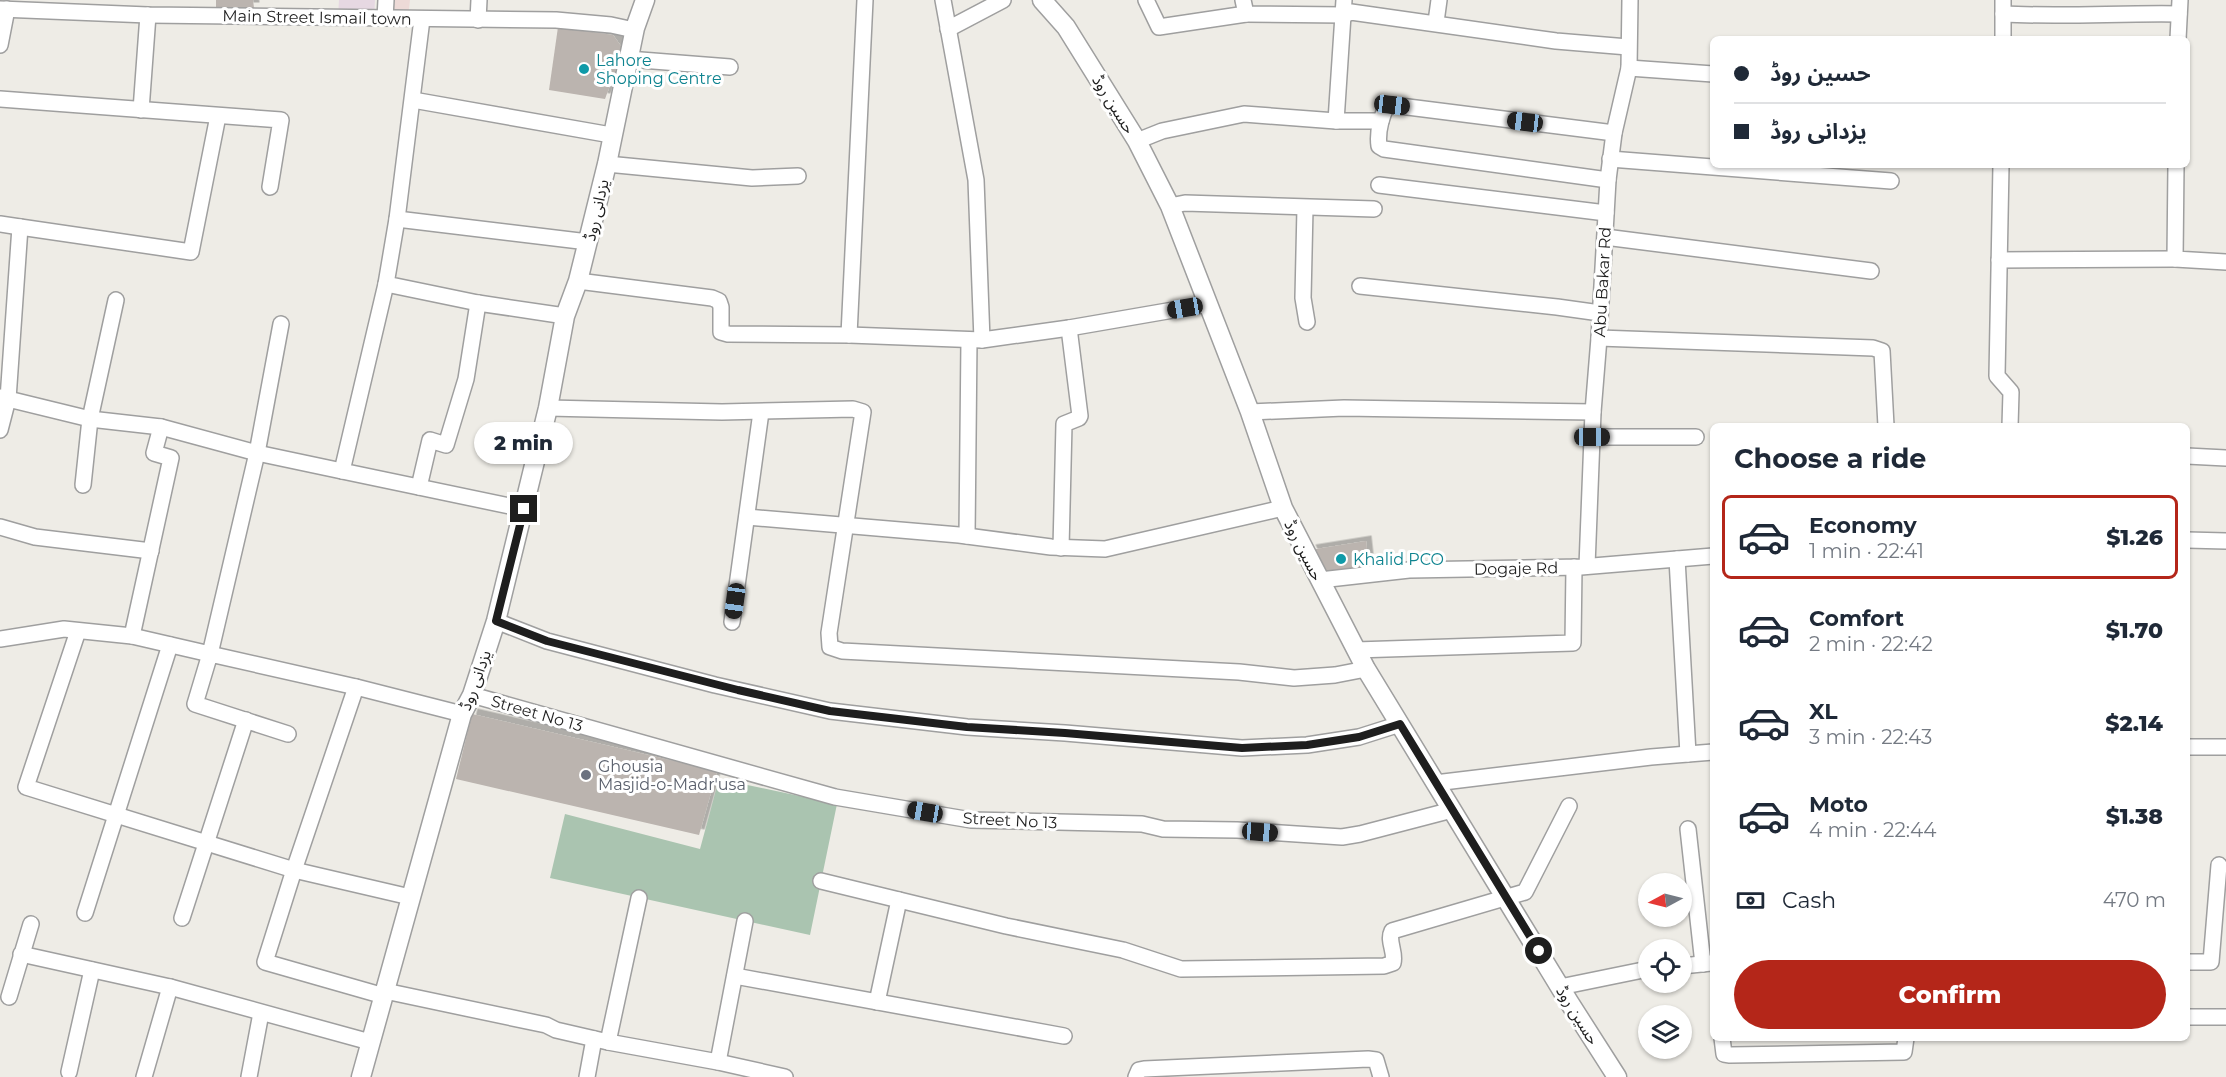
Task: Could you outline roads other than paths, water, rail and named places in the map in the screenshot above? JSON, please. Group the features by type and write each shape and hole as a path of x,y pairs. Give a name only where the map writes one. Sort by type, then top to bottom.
{"street":[{"path":"296,16 297,0"},
{"path":"385,18 386,0"},
{"path":"478,20 479,0"},
{"name":"یزدانی روڈ","path":"361,1077 462,714 472,695 496,621 548,408 566,316 588,242 634,30 645,0"},
{"path":"849,335 865,0"},
{"path":"943,0 975,180 976,340 967,536"},
{"path":"948,29 1003,0"},
{"name":"حسین روڈ","path":"1042,0 1066,27 1137,141 1170,206 1250,412 1283,508 1366,669 1617,1077"},
{"path":"1146,0 1159,27 1245,7 1344,8 1351,12 1556,40 1628,47"},
{"path":"1436,22 1438,0"},
{"name":"Abu Bakar Rd","path":"1356,650 1573,643 1592,437 1608,180 1614,133 1629,68 1630,0"},
{"name":"Main Street Ismail town","path":"3,9 35,6 148,15 556,20 611,25 634,30"},
{"path":"2003,36 2003,7 2046,17 2180,7 2178,36"},
{"path":"1336,121 1344,8"},
{"path":"0,45 3,9"},
{"path":"141,110 148,15"},
{"path":"342,471 386,284 397,219 422,18"},
{"path":"628,59 730,67"},
{"path":"1629,68 1710,74"},
{"path":"0,99 281,120 270,187"},
{"path":"413,100 611,135"},
{"path":"1608,180 1384,149 1379,146 1378,140 1381,121 1387,105 1614,133"},
{"path":"1137,141 1162,131 1244,114 1336,121 1381,121"},
{"path":"0,224 191,252 218,116"},
{"path":"1610,159 1710,167"},
{"path":"606,164 752,178 798,176"},
{"path":"1725,168 1891,181"},
{"path":"2001,168 1997,376 2012,392 2010,423"},
{"path":"2175,260 2176,168"},
{"path":"1379,185 1606,213"},
{"path":"1170,206 1185,203 1374,209"},
{"path":"1305,208 1303,298 1307,322"},
{"path":"397,219 588,242"},
{"path":"0,430 21,227"},
{"path":"1605,237 1871,271"},
{"path":"1999,260 2226,262"},
{"path":"578,281 712,298 719,301 722,332 728,334 849,335 976,340 1070,328 1208,304"},
{"path":"386,284 478,303 566,316"},
{"path":"1360,286 1557,307 1600,314"},
{"path":"83,485 90,418 116,300"},
{"path":"419,486 430,440 446,445 466,378 478,303"},
{"path":"281,324 257,453 210,654 195,704 288,734"},
{"path":"1060,548 1064,424 1080,416 1070,328"},
{"path":"1599,338 1873,348 1882,351 1886,423"},
{"path":"4,398 90,418 161,427 257,453 524,509"},
{"path":"548,408 761,412 853,409 863,412 829,633 830,647 842,651 1239,672 1294,678 1335,675 1366,669"},
{"path":"1250,412 1344,408 1593,412"},
{"path":"732,622 761,412"},
{"path":"132,636 171,458 154,453 161,427"},
{"path":"1592,437 1696,437"},
{"path":"2190,456 2226,458"},
{"path":"747,517 967,536 1060,548 1105,549 1283,508"},
{"path":"0,527 35,537 151,551"},
{"path":"2190,540 2226,541"},
{"name":"Dogaje Rd","path":"1320,580 1409,570 1581,567 1710,556"},
{"path":"1677,559 1688,754"},
{"path":"496,621 547,641 830,711 967,727 1242,748 1307,745 1359,737 1400,724"},
{"path":"0,639 64,629 132,636 356,687 462,714"},
{"path":"78,631 26,787 294,870 410,897"},
{"path":"85,913 170,645"},
{"path":"356,687 265,962 385,993 785,1077"},
{"name":"Street No 13","path":"472,695 835,797 970,820 1142,824 1163,829 1237,830 1342,837 1452,810"},
{"path":"182,918 246,720"},
{"path":"2190,747 2226,747"},
{"path":"1436,783 1710,752"},
{"path":"821,881 1006,926 1123,950 1181,969 1384,966 1393,963 1390,939 1392,931 1525,892 1569,806"},
{"path":"1688,829 1708,963 1692,965"},
{"path":"2190,962 2211,962 2219,864"},
{"path":"587,1077 601,1040 639,898"},
{"path":"877,1002 899,900"},
{"path":"718,1062 746,921"},
{"path":"9,997 31,924"},
{"path":"21,954 170,987 370,1042"},
{"path":"69,1072 92,970"},
{"path":"1560,987 1638,971"},
{"path":"735,976 1064,1036"},
{"path":"144,1077 170,987"},
{"path":"249,1077 261,1013"},
{"path":"2190,1017 2226,1017"},
{"path":"1722,1041 1724,1054 1730,1055 1904,1052 1906,1041"},
{"path":"1136,1077 1139,1070 1144,1069 1368,1059 1376,1060 1381,1077"}],"place":[{"name":"Lahore Shoping Centre","path":"584,69"},
{"name":"Khalid PCO","path":"1341,559"},
{"name":"Ghousia Masjid-o-Madr'usa","path":"586,775"}]}
